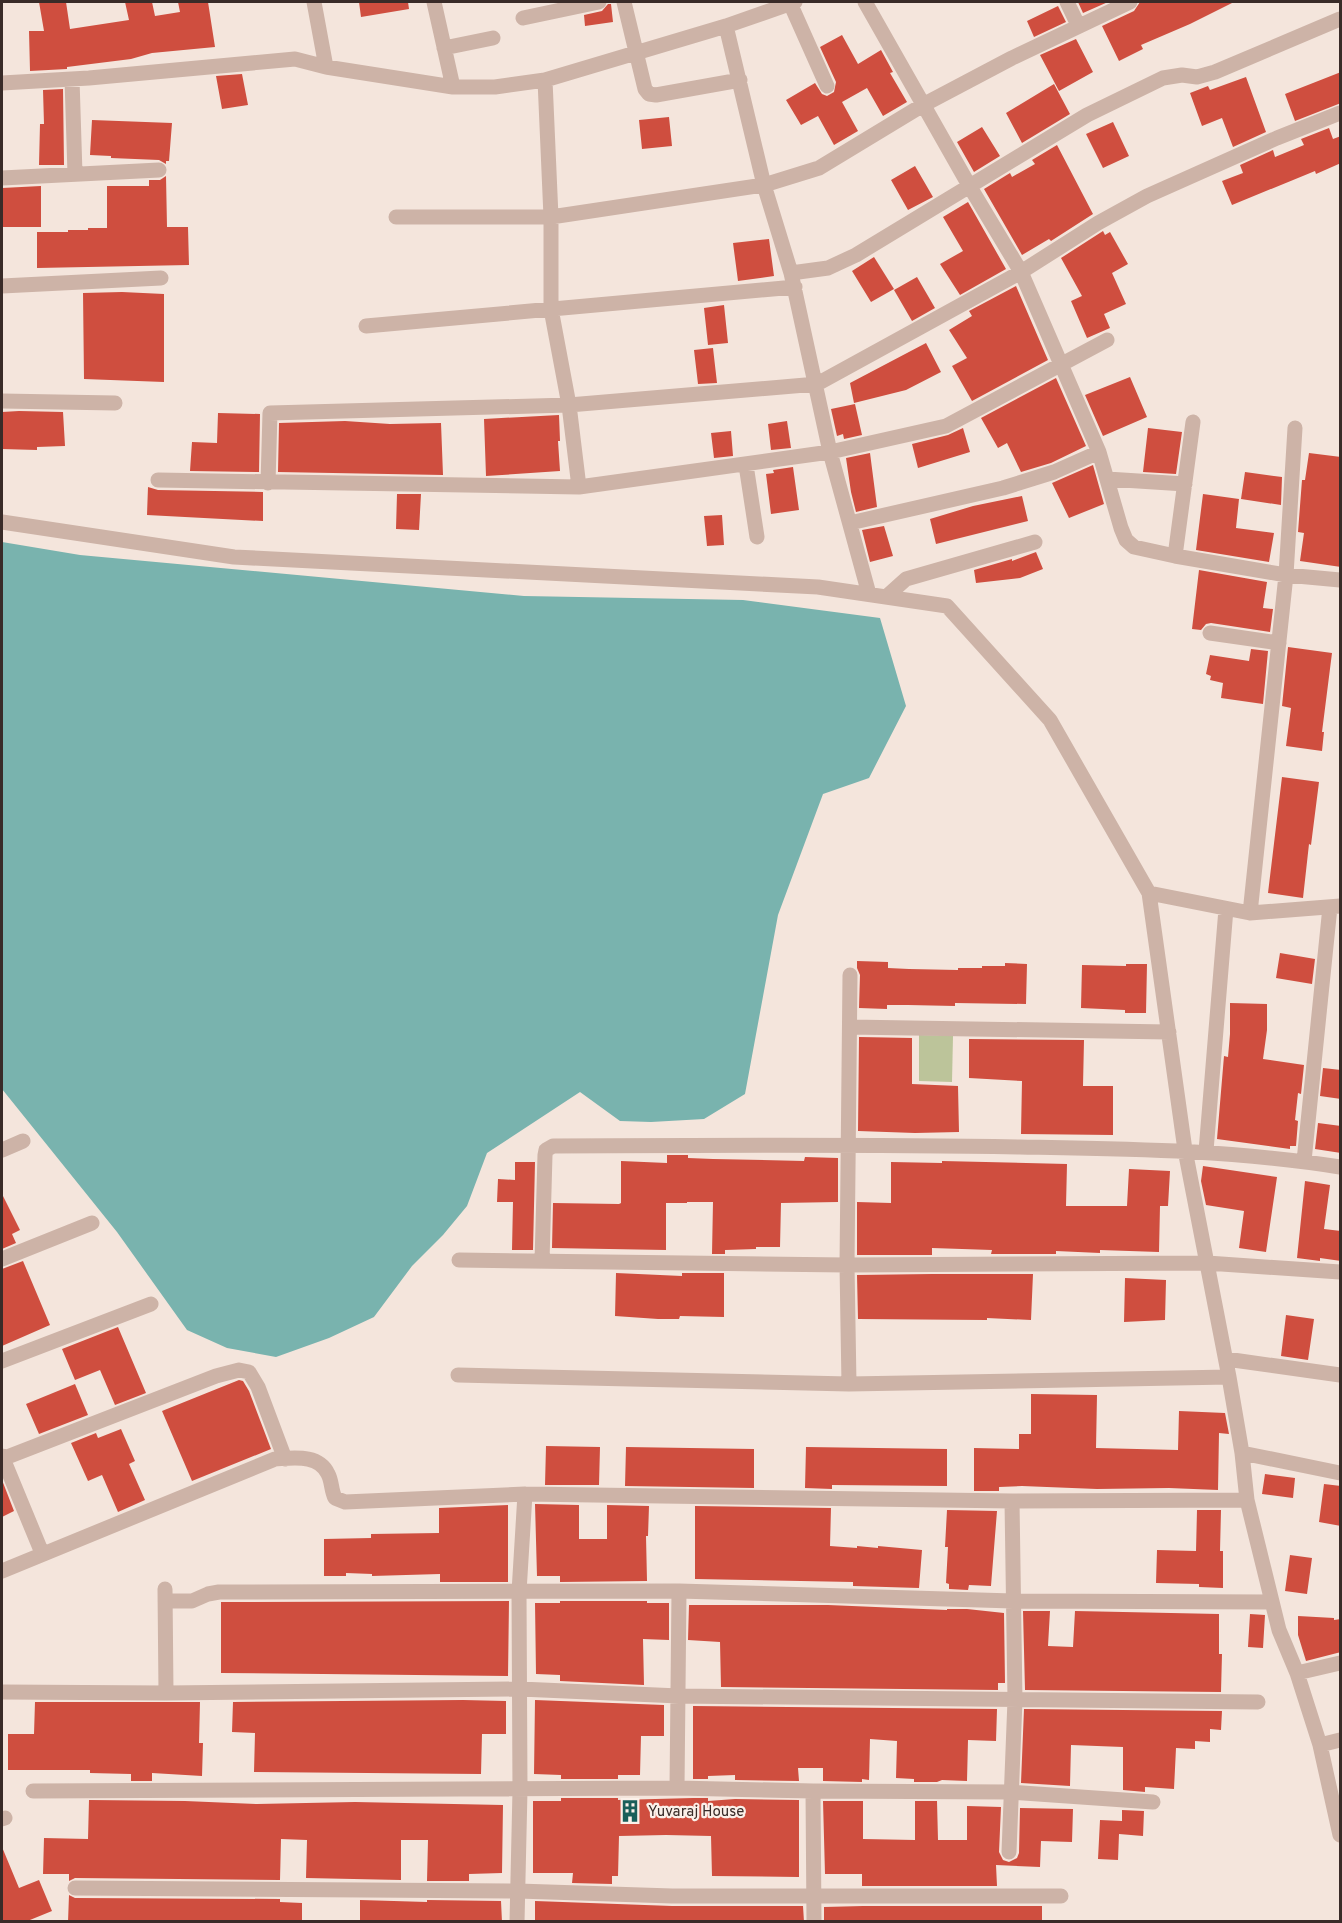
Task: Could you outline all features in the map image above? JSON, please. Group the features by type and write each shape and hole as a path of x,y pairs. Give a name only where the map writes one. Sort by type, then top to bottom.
{"street":[{"path":"314,2 326,67"},
{"path":"434,2 453,87"},
{"path":"523,18 599,2"},
{"path":"624,2 645,89 649,94 656,95 740,80"},
{"path":"2,83 295,59 326,67 453,87 495,87 545,80 726,26 793,2 826,86"},
{"path":"865,2 1021,272 1099,452 1120,528 1126,540 1134,547 1175,556 1286,575 1341,580"},
{"path":"1066,2 1078,25"},
{"path":"396,216 551,217 764,185 819,168 923,105 1078,25 1130,2"},
{"path":"366,326 551,309 793,280 856,255 1088,115 1163,78 1182,75 1197,77 1215,72 1341,19"},
{"path":"726,26 764,185 793,280 830,452 869,594"},
{"path":"444,48 493,38"},
{"path":"72,79 75,174"},
{"path":"545,80 551,217 551,309 569,405 579,488"},
{"path":"268,483 270,413 569,405 817,384 1021,272 1098,223 1147,196 1276,138 1341,113"},
{"path":"2,178 159,170"},
{"path":"2,286 161,278"},
{"path":"158,480 579,488 746,465 830,452 946,426 1107,340"},
{"path":"2,401 115,403"},
{"path":"1175,556 1193,422"},
{"path":"1250,913 1286,575 1295,428"},
{"path":"850,524 1004,488 1054,472 1099,452"},
{"path":"746,465 757,537"},
{"path":"1107,479 1185,484"},
{"path":"2,522 234,557 818,587 947,606 1050,720 1149,893 1185,1150 1226,1359 1242,1454 1247,1500 1279,1630 1297,1673 1320,1745 1341,1835"},
{"path":"886,597 906,579 1035,542"},
{"path":"1210,633 1279,644"},
{"path":"1149,893 1250,913 1335,907 1304,1161"},
{"path":"1206,1151 1226,909"},
{"path":"849,1384 847,1265 850,975"},
{"path":"850,1027 1168,1032"},
{"path":"2,1150 23,1141"},
{"path":"542,1260 545,1155 549,1147 850,1144 1185,1150 1304,1161 1341,1167"},
{"path":"2,1259 92,1222"},
{"path":"459,1260 847,1265 1207,1263 1341,1272"},
{"path":"2,1361 151,1304"},
{"path":"1226,1359 1341,1375"},
{"path":"42,1553 2,1458 216,1376 239,1370 249,1372 258,1387 285,1459"},
{"path":"459,1375 849,1384 1229,1377"},
{"path":"1242,1454 1341,1473"},
{"path":"2,1571 275,1459 307,1458 317,1462 330,1476 335,1498 345,1503 525,1494 1012,1501 1247,1500"},
{"path":"517,1922 520,1790 519,1592 525,1494"},
{"path":"1009,1852 1015,1700 1012,1501"},
{"path":"166,1693 165,1595 192,1601 219,1592 679,1591 1013,1601 1272,1602"},
{"path":"677,1788 679,1591"},
{"path":"1297,1673 1341,1663"},
{"path":"2,1692 166,1693 519,1689 679,1696 1258,1702"},
{"path":"1320,1745 1341,1740"},
{"path":"33,1791 677,1788 1010,1792 1153,1802"},
{"path":"813,1791 814,1922"},
{"path":"75,1888 518,1891 672,1896 1062,1896"}],"green space":[{"path":"919,1035 953,1036 952,1082 919,1081"}],"water":[{"path":"2,542 80,555 524,596 743,600 880,618 906,706 869,778 823,794 778,915 745,1094 704,1119 651,1122 620,1121 580,1092 487,1153 467,1206 443,1235 412,1266 374,1317 329,1338 276,1357 227,1348 187,1330 117,1232 2,1089"}],"building":[{"path":"39,2 66,2 70,29 129,20 125,2 152,2 155,16 180,12 178,2 208,2 215,47 152,53 131,59 67,67 67,69 30,71 29,31 44,31"},
{"path":"359,2 408,2 409,9 361,17"},
{"path":"1078,2 1108,2 1083,13"},
{"path":"1140,2 1234,2 1141,45 1143,49 1119,61 1102,26 1134,11"},
{"path":"608,4 611,4 613,22 585,26 584,15 602,11"},
{"path":"1058,6 1066,22 1034,37 1027,21"},
{"path":"842,35 858,64 881,50 893,72 890,73 907,102 883,116 867,88 842,102 858,131 834,145 818,116 801,125 786,100 815,83 822,94 827,96 834,92 836,82 820,47"},
{"path":"1076,39 1093,72 1059,91 1040,55"},
{"path":"1341,72 1341,103 1295,121 1285,94"},
{"path":"242,74 248,105 222,109 216,76"},
{"path":"1246,77 1266,132 1233,147 1222,118 1202,126 1190,93 1208,86 1210,90"},
{"path":"1054,84 1070,114 1022,143 1006,113"},
{"path":"63,89 64,165 39,165 40,124 44,124 43,90"},
{"path":"669,117 672,146 642,149 639,120"},
{"path":"92,120 172,123 169,161 166,161 166,164 159,160 90,155"},
{"path":"1113,122 1129,156 1103,168 1086,134"},
{"path":"982,127 1000,156 974,172 957,142"},
{"path":"1329,128 1333,139 1341,136 1341,163 1316,174 1315,171 1232,205 1222,181 1243,173 1240,165 1273,150 1275,157 1304,145 1301,139"},
{"path":"1057,145 1093,214 1051,241 1049,239 1022,255 984,189 1010,173 1012,177 1035,164 1032,160"},
{"path":"915,166 933,197 908,210 891,180"},
{"path":"166,176 167,227 188,227 189,265 37,268 37,232 107,228 107,186 149,186 149,180 160,180"},
{"path":"41,186 41,227 2,227 2,188"},
{"path":"968,202 1006,269 960,295 940,264 963,251 943,217"},
{"path":"1103,231 1105,235 1110,232 1128,264 1112,273 1126,304 1104,314 1110,328 1087,338 1071,301 1082,296 1061,258"},
{"path":"769,239 774,276 738,281 733,243"},
{"path":"874,257 894,289 871,302 852,271"},
{"path":"917,277 935,308 912,321 894,290"},
{"path":"1016,286 1048,360 972,401 952,366 967,358 949,330 972,316 969,311"},
{"path":"83,293 164,294 164,382 84,379"},
{"path":"724,305 728,343 708,345 704,308"},
{"path":"926,343 941,372 906,390 854,403 850,383"},
{"path":"713,348 717,383 698,384 694,350"},
{"path":"1130,377 1147,417 1103,436 1085,395"},
{"path":"1056,378 1086,446 1051,463 1021,472 1007,443 998,448 981,418"},
{"path":"855,404 862,435 844,439 843,434 837,436 831,409"},
{"path":"2,412 63,412 65,446 37,447 37,450 2,449"},
{"path":"218,413 260,414 259,472 190,471 192,442 217,443"},
{"path":"559,415 560,471 486,476 484,419"},
{"path":"345,421 390,424 441,423 443,475 278,472 279,423"},
{"path":"787,421 791,448 771,450 768,424"},
{"path":"963,428 970,452 918,468 912,444 948,435"},
{"path":"1148,428 1182,432 1176,474 1143,472"},
{"path":"731,431 733,456 714,458 711,433"},
{"path":"870,453 877,507 856,512 846,458"},
{"path":"1309,453 1341,457 1341,567 1300,561 1304,533 1298,532 1302,480 1305,480"},
{"path":"1093,465 1104,504 1069,518 1052,483"},
{"path":"793,467 799,510 771,514 766,474 774,473 773,470"},
{"path":"1245,472 1282,477 1281,505 1241,499"},
{"path":"148,487 158,490 263,492 263,521 147,515"},
{"path":"397,494 421,494 419,530 396,529"},
{"path":"1203,494 1239,499 1236,528 1274,533 1269,562 1196,550"},
{"path":"1022,496 1028,521 936,544 930,519 973,506"},
{"path":"722,515 724,545 707,546 704,516"},
{"path":"884,526 893,556 870,562 862,530"},
{"path":"1036,552 1043,569 1020,578 976,583 974,570 1012,559 1012,561"},
{"path":"1199,570 1267,582 1263,608 1273,609 1270,632 1211,623 1206,624 1201,630 1192,629"},
{"path":"1288,647 1332,653 1322,732 1324,732 1322,751 1286,746 1291,708 1282,706"},
{"path":"1251,649 1268,651 1263,704 1221,698 1223,683 1210,680 1211,676 1206,674 1210,655 1249,661"},
{"path":"1282,777 1319,782 1303,898 1268,893"},
{"path":"1280,953 1315,959 1312,984 1276,978"},
{"path":"857,961 888,962 888,968 958,970 958,968 1005,966 1005,963 1027,964 1026,1004 955,1003 955,1006 887,1005 887,1009 859,1008 860,975"},
{"path":"1126,964 1147,964 1146,1013 1081,1008 1082,965 1126,966"},
{"path":"1230,1003 1267,1004 1267,1030 1263,1059 1304,1065 1295,1120 1298,1121 1296,1146 1290,1146 1290,1149 1217,1139 1224,1056 1228,1057"},
{"path":"859,1037 912,1038 912,1084 958,1086 959,1132 858,1131"},
{"path":"969,1039 1084,1040 1083,1086 1113,1086 1113,1135 1021,1134 1022,1081 969,1078"},
{"path":"1323,1068 1341,1070 1341,1099 1320,1096"},
{"path":"1318,1123 1341,1126 1341,1153 1315,1149"},
{"path":"667,1155 688,1155 688,1158 804,1161 805,1157 838,1158 838,1202 781,1203 780,1247 725,1250 725,1254 712,1254 713,1202 687,1202 666,1203 666,1250 552,1248 553,1203 619,1204 621,1203 621,1161 667,1163"},
{"path":"942,1161 1067,1164 1066,1206 1127,1206 1129,1169 1170,1171 1168,1206 1160,1206 1159,1252 1100,1250 1100,1253 1056,1251 1056,1254 991,1254 992,1250 932,1248 932,1255 857,1255 857,1202 891,1203 891,1162 942,1163"},
{"path":"515,1162 535,1162 533,1250 512,1250 513,1202 497,1202 498,1179 515,1180"},
{"path":"1203,1166 1277,1177 1266,1252 1239,1248 1244,1211 1206,1205 1201,1181"},
{"path":"1305,1181 1330,1185 1324,1229 1341,1231 1341,1261 1297,1258"},
{"path":"2,1194 20,1230 12,1234 16,1243 2,1249"},
{"path":"23,1261 50,1325 2,1346 2,1269"},
{"path":"616,1273 682,1276 682,1273 724,1273 724,1317 680,1316 679,1319 658,1319 615,1316"},
{"path":"1033,1274 1031,1320 858,1319 857,1275"},
{"path":"1125,1278 1166,1280 1165,1320 1124,1322"},
{"path":"1286,1315 1314,1319 1308,1360 1281,1356"},
{"path":"118,1327 146,1393 115,1405 100,1370 75,1380 62,1349"},
{"path":"239,1380 243,1381 249,1391 271,1449 192,1481 162,1411"},
{"path":"75,1384 88,1415 39,1434 26,1404"},
{"path":"1031,1394 1097,1395 1096,1448 1178,1450 1179,1411 1225,1413 1229,1434 1219,1433 1218,1490 1022,1486 999,1487 999,1491 974,1491 974,1448 1019,1449 1019,1434 1031,1434"},
{"path":"121,1429 135,1461 129,1464 145,1500 118,1512 102,1475 88,1481 71,1443 96,1433 98,1438"},
{"path":"546,1446 600,1447 599,1485 545,1485"},
{"path":"626,1447 754,1449 754,1488 625,1486"},
{"path":"806,1447 947,1449 947,1486 832,1485 832,1489 805,1488"},
{"path":"1265,1474 1295,1478 1293,1498 1262,1494"},
{"path":"2,1480 14,1511 2,1517"},
{"path":"1324,1484 1341,1486 1341,1526 1319,1522"},
{"path":"535,1504 579,1505 579,1539 607,1539 607,1505 649,1506 648,1536 646,1536 647,1581 560,1582 560,1576 537,1576"},
{"path":"508,1505 508,1582 440,1582 440,1574 372,1576 372,1574 346,1573 346,1576 324,1576 324,1539 371,1538 371,1534 439,1533 439,1508"},
{"path":"695,1506 831,1508 830,1546 878,1548 878,1546 922,1550 919,1588 853,1586 853,1582 695,1579"},
{"path":"947,1510 997,1511 991,1586 969,1585 968,1590 949,1589 949,1584 946,1583 948,1547 945,1547"},
{"path":"1197,1510 1221,1510 1220,1551 1223,1551 1223,1588 1199,1587 1199,1584 1156,1583 1157,1550 1196,1551"},
{"path":"1290,1555 1312,1558 1307,1594 1285,1591"},
{"path":"509,1601 508,1676 221,1673 221,1602"},
{"path":"560,1601 669,1603 669,1640 643,1639 644,1685 560,1681 560,1675 536,1674 535,1603 560,1603"},
{"path":"689,1605 828,1605 967,1609 1004,1613 1005,1683 998,1683 998,1690 721,1687 720,1642 688,1640"},
{"path":"1023,1611 1050,1611 1048,1646 1073,1647 1075,1611 1219,1614 1219,1654 1222,1654 1221,1692 1025,1690"},
{"path":"1250,1614 1265,1615 1263,1648 1248,1647"},
{"path":"1298,1616 1341,1619 1341,1652 1306,1661 1298,1635"},
{"path":"535,1700 664,1705 664,1736 641,1736 640,1775 618,1775 618,1779 561,1779 561,1775 534,1774"},
{"path":"506,1701 506,1734 482,1734 481,1774 254,1772 255,1733 232,1732 233,1702"},
{"path":"35,1702 200,1702 199,1743 203,1743 202,1776 152,1773 152,1781 131,1781 131,1774 90,1773 90,1770 8,1770 8,1734 34,1734"},
{"path":"693,1706 997,1709 996,1741 968,1740 967,1781 914,1782 914,1779 896,1778 897,1741 870,1739 869,1780 862,1779 862,1782 823,1781 823,1768 798,1768 799,1781 735,1780 735,1775 693,1779"},
{"path":"1024,1709 1222,1711 1221,1730 1210,1729 1210,1742 1195,1741 1195,1749 1176,1748 1174,1789 1145,1787 1145,1792 1123,1790 1123,1747 1071,1745 1070,1786 1021,1783"},
{"path":"561,1798 799,1800 799,1877 712,1876 711,1836 666,1835 619,1836 618,1876 612,1876 612,1884 572,1883 573,1873 533,1873 533,1801 561,1801"},
{"path":"89,1800 257,1804 355,1802 503,1805 502,1873 469,1874 469,1881 427,1881 428,1840 401,1840 401,1880 306,1878 307,1840 281,1839 280,1880 75,1878 69,1881 69,1874 43,1874 44,1838 88,1839"},
{"path":"823,1801 863,1801 863,1839 915,1840 915,1801 937,1801 938,1840 967,1840 967,1806 1001,1807 999,1852 1003,1860 1009,1862 1017,1858 1019,1853 1020,1808 1073,1809 1072,1842 1041,1841 1040,1867 996,1865 997,1886 862,1886 862,1874 825,1874"},
{"path":"1122,1810 1144,1811 1143,1836 1119,1834 1118,1860 1098,1859 1100,1820 1122,1821"},
{"path":"2,1847 19,1888 39,1880 52,1911 25,1922 2,1922"},
{"path":"69,1895 75,1898 280,1899 280,1902 302,1903 302,1922 68,1922"},
{"path":"360,1900 501,1901 502,1922 360,1922"},
{"path":"535,1901 672,1906 803,1906 804,1922 535,1922"},
{"path":"1042,1906 1042,1922 824,1922 824,1907"}],"place":[{"name":"Yuvaraj House","path":"630,1811"}]}
